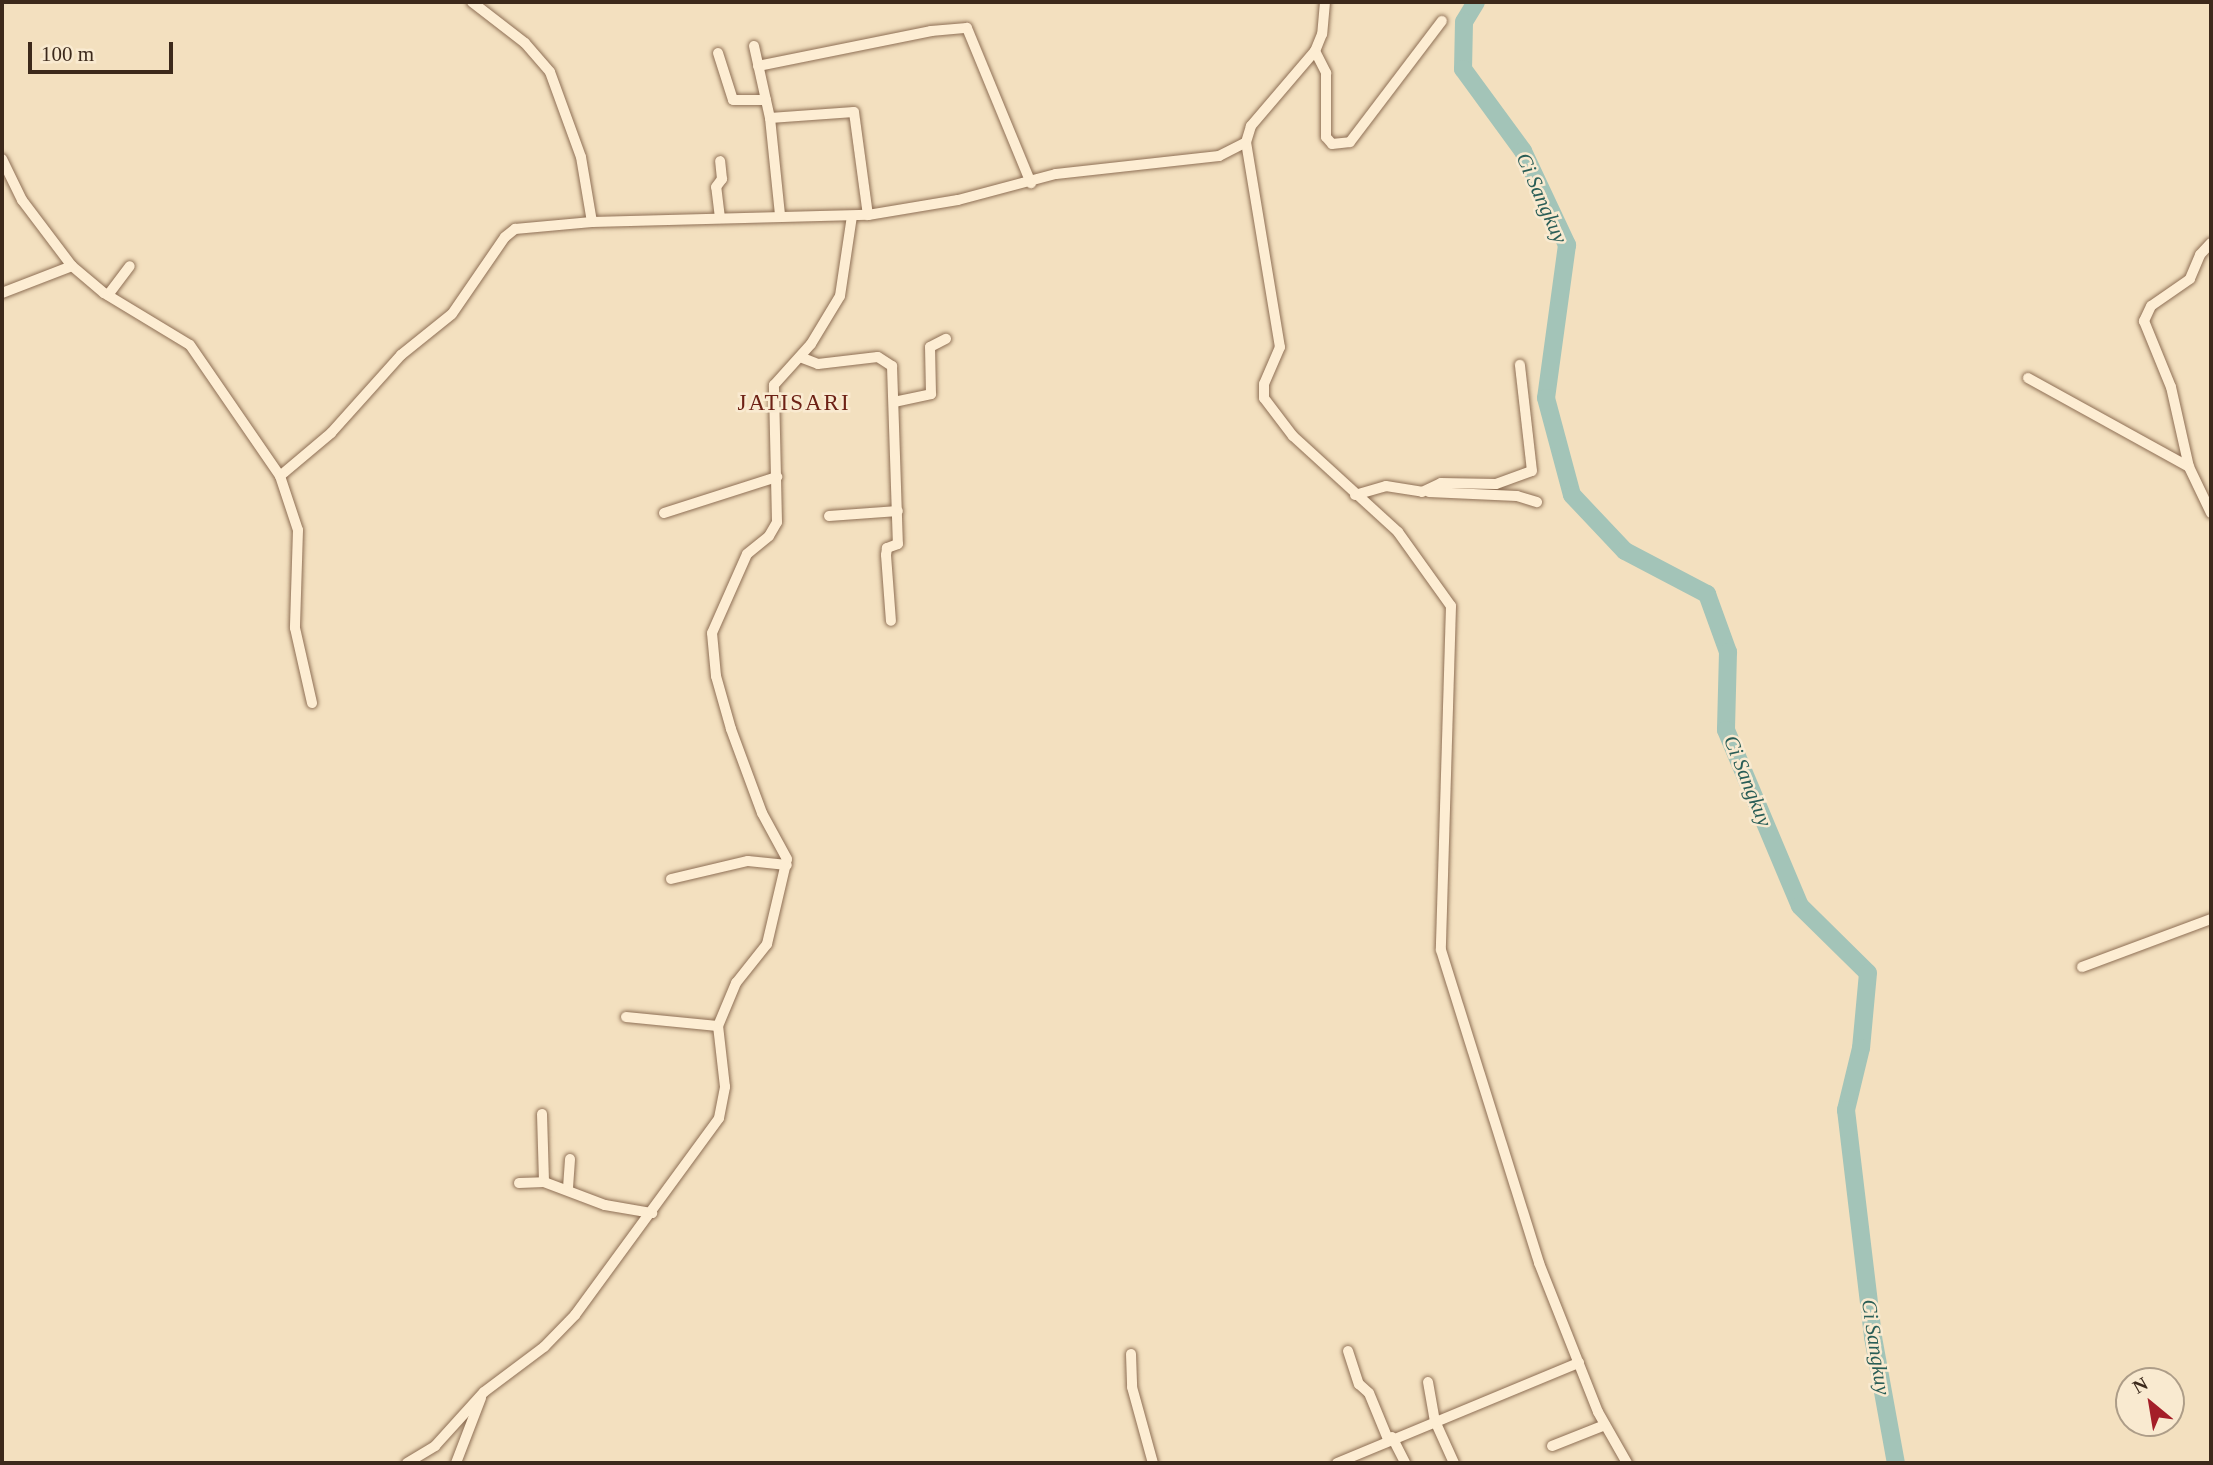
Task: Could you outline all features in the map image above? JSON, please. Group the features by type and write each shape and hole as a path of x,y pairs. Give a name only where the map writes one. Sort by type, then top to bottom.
{"street":[{"path":"472,2 525,43 550,72 581,157 592,222"},
{"path":"1325,2 1322,34 1315,51 1251,126 1246,142 1280,347 1264,384 1264,398 1280,423 1355,495 1398,531 1451,606 1441,950 1530,1235 1578,1363 1605,1425 1627,1463"},
{"path":"1315,51 1326,73 1326,137 1339,145 1362,132 1397,76 1442,21"},
{"path":"758,66 931,31 967,28 1031,183"},
{"path":"754,46 770,118 780,215"},
{"path":"718,53 733,100 766,100"},
{"path":"770,118 854,112 868,215"},
{"path":"280,476 331,433 401,355 452,314 508,233 520,228 592,222 780,215 868,215 1093,169 1219,156 1246,142"},
{"path":"2,159 22,200 72,266 107,295 190,345 280,476 298,530 295,628 312,703"},
{"path":"720,161 722,179 716,187 720,218"},
{"path":"407,1463 435,1446 484,1392 544,1347 575,1315 719,1118 725,1087 718,1026 736,983 767,944 787,865 785,849 762,813 732,731 716,676 712,632 747,554 775,527 777,477 774,385 800,357 843,288 852,216"},
{"path":"2211,243 2200,255 2189,279 2151,306 2144,316 2171,387 2189,467 2211,513"},
{"path":"2,293 72,266"},
{"path":"107,295 130,266"},
{"path":"894,402 932,394 930,347 946,339"},
{"path":"800,357 818,364 867,356 886,359 891,366 898,511 898,545 887,548 886,555 891,621"},
{"path":"1429,492 1441,482 1496,484 1532,471 1520,365"},
{"path":"2028,378 2189,467"},
{"path":"664,513 777,477"},
{"path":"1355,495 1386,486 1537,502"},
{"path":"829,516 898,511"},
{"path":"671,879 748,862 787,865"},
{"path":"2082,967 2211,919"},
{"path":"626,1017 718,1026"},
{"path":"542,1114 544,1182"},
{"path":"568,1188 570,1159"},
{"path":"519,1182 544,1182 568,1188 605,1205 652,1213"},
{"path":"1348,1351 1359,1384 1369,1393 1405,1463"},
{"path":"1131,1354 1133,1396 1153,1463"},
{"path":"1337,1463 1390,1438 1578,1363"},
{"path":"1428,1382 1435,1421 1454,1463"},
{"path":"456,1463 484,1392"},
{"path":"1552,1446 1605,1425"}],"waterway":[{"name":"Ci Sangkuy","path":"1476,2 1464,22 1463,69 1523,151 1567,245 1546,398 1572,495 1625,551 1707,594 1728,652 1726,730 1800,906 1868,973 1861,1048 1846,1110 1873,1337 1896,1463"}],"district":[{"name":"JATISARI","path":"794,403"}]}
